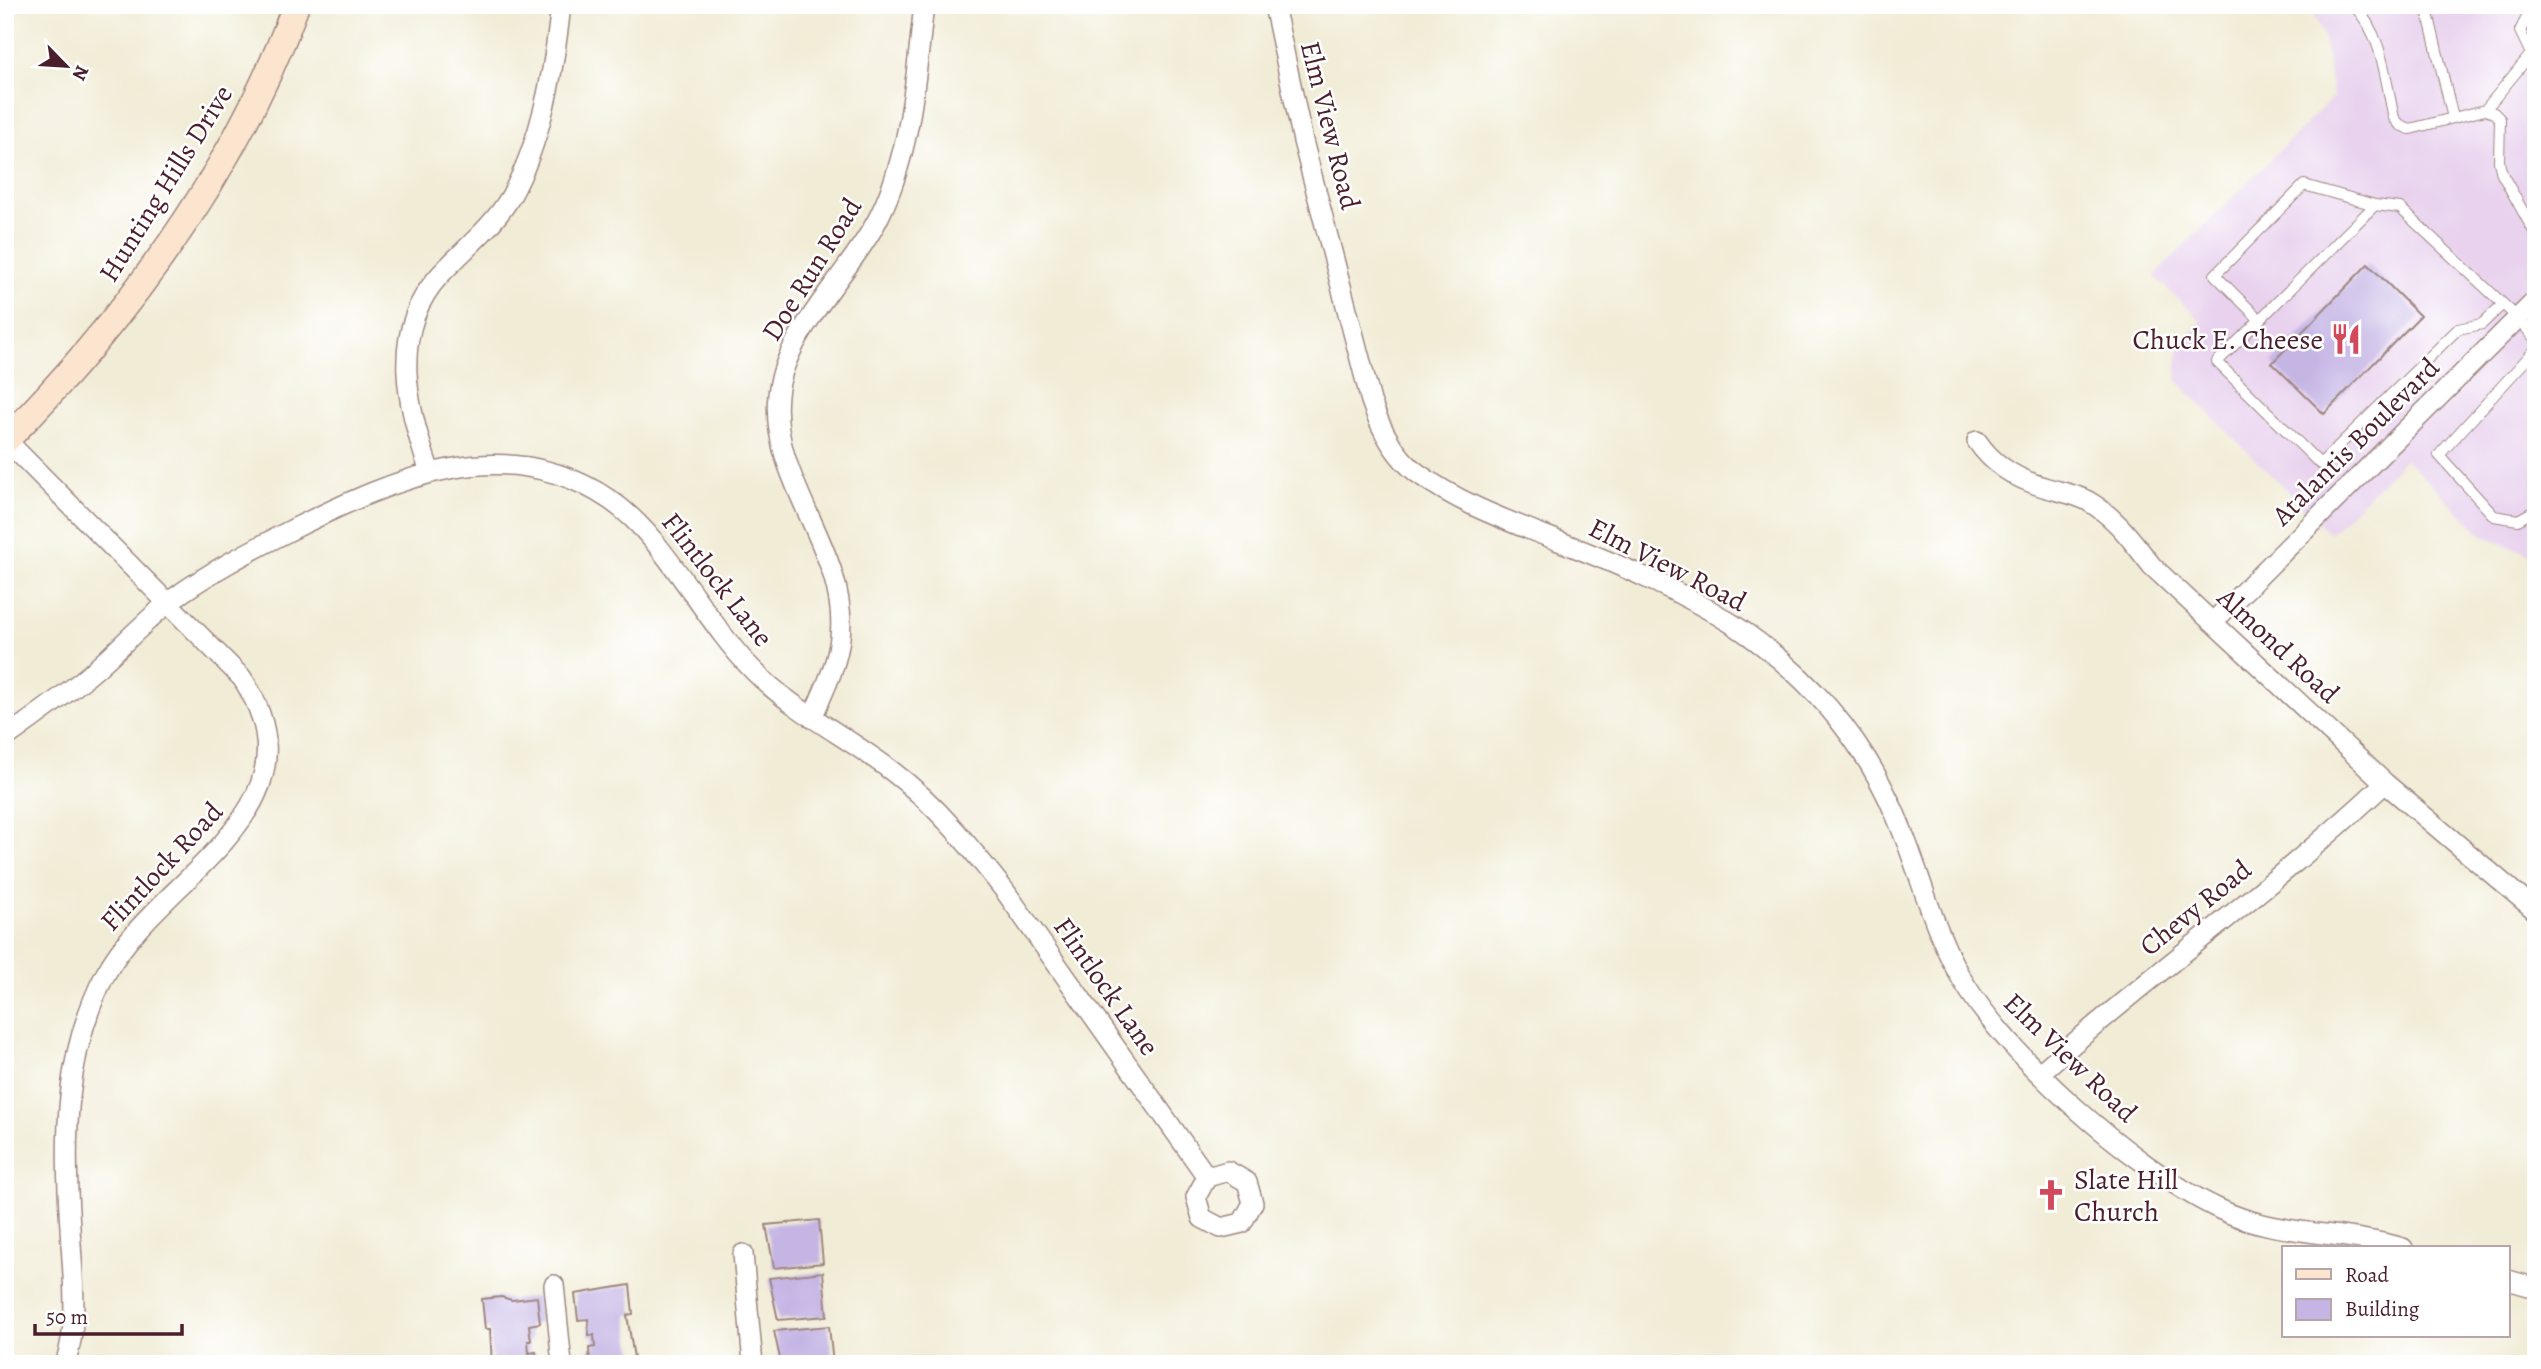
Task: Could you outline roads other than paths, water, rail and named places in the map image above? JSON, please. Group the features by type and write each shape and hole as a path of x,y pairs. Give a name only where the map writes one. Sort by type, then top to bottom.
{"street":[{"name":"Hunting Hills Drive","path":"6,440 88,354 179,231 258,94 296,5"},
{"path":"430,472 406,385 408,341 416,312 438,277 487,228 509,199 524,170 549,79 561,5"},
{"name":"Doe Run Road","path":"812,718 835,664 842,615 836,586 784,451 777,418 778,394 783,370 793,349 861,249 895,179 915,81 924,5"},
{"name":"Elm View Road","path":"1274,5 1303,141 1371,401 1385,435 1415,471 1450,494 1689,599 1734,625 1801,678 1852,736 1885,791 1938,930 1979,1008 2002,1037 2126,1149 2216,1208 2270,1227 2347,1235 2394,1246"},
{"name":"Atalantis Boulevard","path":"2213,622 2536,300"},
{"name":"Flintlock Road","path":"6,440 247,686 261,721 265,766 253,805 241,824 149,913 123,945 105,975 87,1017 74,1064 67,1113 74,1301 65,1364"},
{"name":"Almond Road","path":"1977,441 1990,460 2017,476 2085,500 2110,516 2126,530 2152,566 2385,783 2536,911"},
{"name":"Flintlock Lane","path":"168,603 200,580 288,532 384,488 430,472 480,463 541,468 580,482 612,501 638,523 723,638 753,671 812,718 893,771 930,804 970,846 1005,891 1207,1177"},
{"path":"5,738 98,668 168,603"},
{"name":"Chevy Road","path":"2040,1073 2186,948 2335,831 2385,783"},
{"path":"743,1254 753,1364"},
{"path":"2510,1281 2536,1288"},
{"path":"554,1285 562,1364"}],"lane":[{"path":"2375,5 2356,8 2375,34 2393,118 2410,129 2485,110 2494,113 2500,120 2499,162 2502,174 2536,235"},
{"path":"2426,5 2453,118"},
{"path":"2485,110 2533,55 2521,31 2533,5"},
{"path":"2259,319 2214,275 2304,185 2375,205 2400,208 2518,318 2536,340"},
{"path":"2375,205 2217,362 2320,464 2458,329 2482,324 2503,304"},
{"path":"2536,349 2439,455 2494,516 2518,520 2536,510"}],"place":[{"name":"Chuck E. Cheese","path":"2346,339"},
{"name":"Slate Hill Church","path":"2051,1195"}]}
